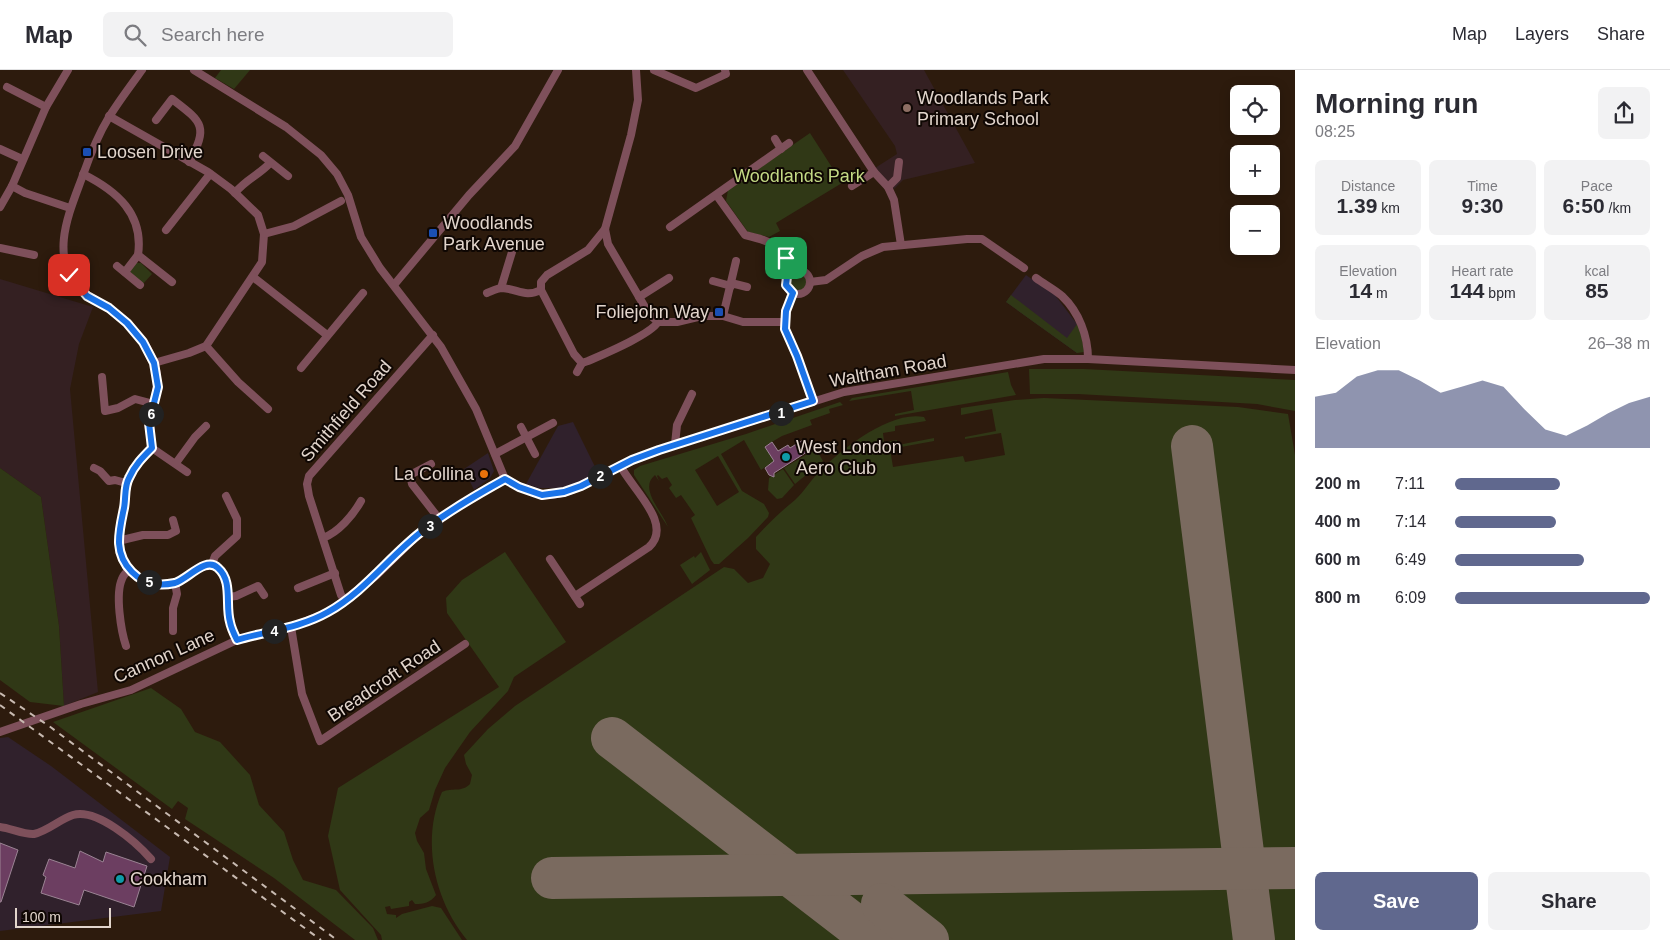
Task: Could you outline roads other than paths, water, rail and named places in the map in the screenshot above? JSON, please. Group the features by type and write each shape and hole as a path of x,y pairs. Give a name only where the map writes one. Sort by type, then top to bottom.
{"street":[{"path":"0,207 12,186 46,107 68,70"},
{"path":"142,70 109,116 94,145 70,208 65,224 64,241 65,259 69,275 87,296 109,308 127,323 143,342 154,363 158,387 149,423 152,448"},
{"path":"194,70 286,127 321,154 343,184 361,237 369,252 433,335 476,408 505,479"},
{"path":"394,285 469,195 515,146 558,70"},
{"path":"582,363 574,354 541,290 541,282 543,278 588,250 605,229 631,135 638,100 638,70"},
{"path":"654,70 696,88 726,74 725,70"},
{"path":"807,70 874,172 888,187 899,219 901,245"},
{"path":"7,87 46,107"},
{"path":"156,120 172,98 196,118 201,131 199,144 189,162"},
{"path":"109,116 210,174 235,193 258,215 264,234 262,262 206,346 154,363"},
{"path":"774,138 781,148"},
{"path":"670,227 717,196 789,142"},
{"path":"0,149 22,159"},
{"path":"262,156 288,176"},
{"path":"888,187 897,178 899,162"},
{"path":"235,193 242,185 261,173 270,163"},
{"path":"852,186 874,172"},
{"path":"83,174 118,196 130,209 135,220 138,255 125,272"},
{"path":"166,230 210,174"},
{"path":"12,186 25,193 70,208"},
{"path":"717,196 745,235 766,240 778,246 792,272"},
{"path":"264,234 294,226 330,212 341,201"},
{"path":"673,214 678,222"},
{"path":"605,229 608,244 649,314 658,322 667,323 702,316 723,316 743,322 785,322"},
{"path":"810,282 826,280 874,250 901,245 982,239 992,244 1024,268"},
{"path":"595,243 608,244"},
{"path":"0,248 34,256"},
{"path":"501,288 512,252"},
{"path":"138,255 172,282"},
{"path":"723,316 736,261"},
{"path":"117,266 140,285"},
{"path":"792,272 804,272 810,282"},
{"path":"792,272 786,281 788,288 793,293 805,292 810,282"},
{"path":"253,276 327,335"},
{"path":"639,297 668,278"},
{"path":"1036,278 1062,296 1074,312 1084,331 1088,348 1088,359"},
{"path":"713,281 747,287"},
{"path":"487,293 501,288 516,293 533,294 541,290"},
{"path":"302,368 363,293"},
{"path":"793,293 786,311 785,329 813,401"},
{"path":"577,372 582,363 640,335 658,322"},
{"name":"Smithfield Road","path":"345,600 341,595 309,496 307,484 309,476 433,335"},
{"path":"206,346 238,382 268,409"},
{"name":"Waltham Road","path":"505,479 519,487 542,495 564,492 581,486 620,465 675,444 844,392 1044,359 1088,359 1295,370"},
{"path":"102,377 104,411 118,408 135,399 154,404"},
{"path":"675,444 677,425 692,394"},
{"path":"495,454 553,423"},
{"path":"176,463 195,437 206,426"},
{"path":"522,428 535,454"},
{"path":"152,448 187,472"},
{"path":"152,448 140,460 126,483 118,541 120,554 139,579 156,584 174,583 192,574 204,565 212,564 218,567 228,583 227,598 230,622 237,640"},
{"path":"401,472 410,475 431,464"},
{"path":"575,596 649,547 657,536 656,521 620,465"},
{"path":"94,468 100,471 109,481 115,480 126,483"},
{"path":"410,475 412,484 440,520"},
{"name":"Cannon Lane","path":"0,732 81,704 131,690 237,640 291,627 329,612 377,575 421,532 505,479"},
{"path":"212,564 216,556 237,536 237,519 226,496"},
{"path":"323,538 330,536 355,512 362,501"},
{"path":"118,541 143,536 168,535 176,532 173,520"},
{"path":"550,559 580,604"},
{"path":"126,646 121,631 120,594 121,579 129,568"},
{"path":"298,588 335,573"},
{"path":"173,631 173,608 177,594 174,583"},
{"path":"227,598 258,586 264,595"},
{"name":"Breadcroft Road","path":"291,627 302,694 320,741 465,644"},
{"path":"0,827 33,834 72,816 82,814 110,825 136,844 151,859"}],"railway":[{"path":"0,693 49,726 337,940"},
{"path":"0,705 321,940"}],"place":[{"name":"Woodlands Park Primary School","path":"907,108"},
{"name":"Loosen Drive","path":"87,152"},
{"name":"Woodlands Park Avenue","path":"433,233"},
{"name":"Foliejohn Way","path":"719,312"},
{"name":"West London Aero Club","path":"786,457"},
{"name":"La Collina","path":"484,474"},
{"name":"Cookham","path":"120,879"}],"park label":[{"name":"Woodlands Park","path":"799,176"}]}
